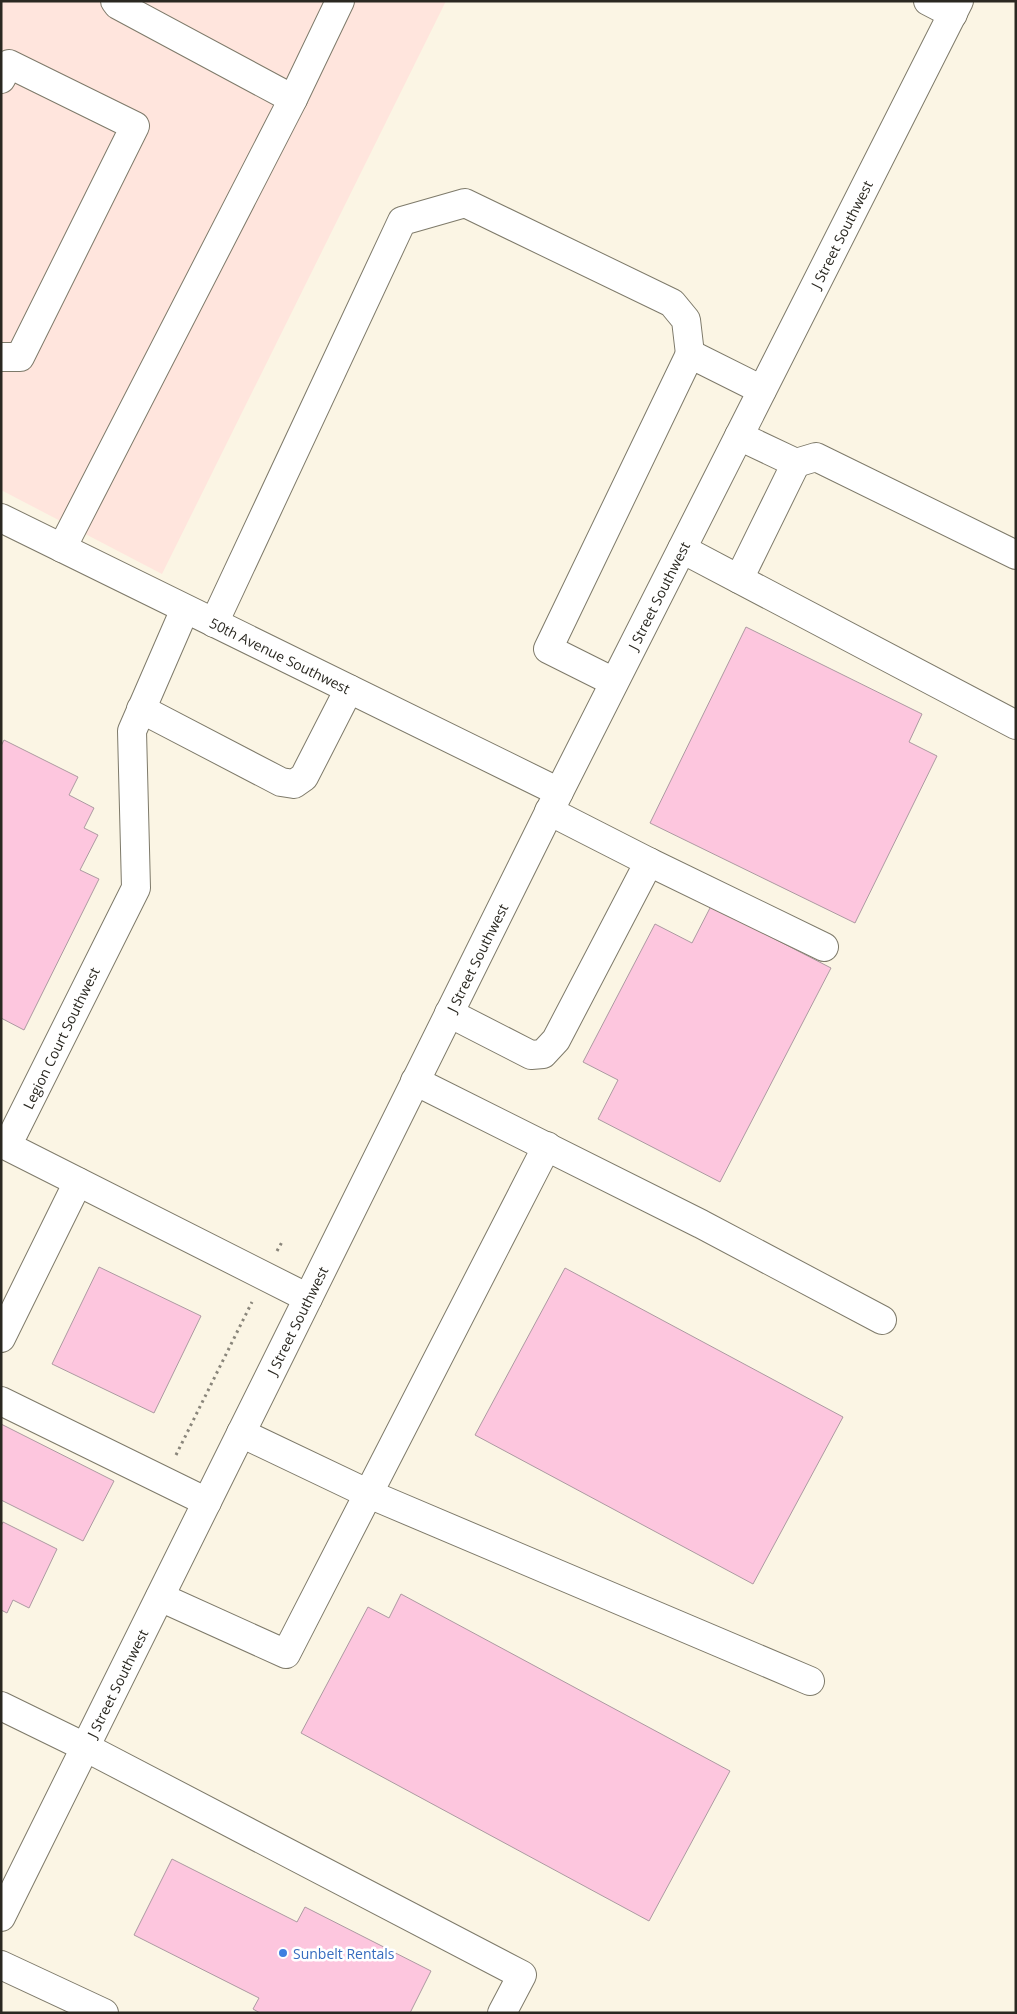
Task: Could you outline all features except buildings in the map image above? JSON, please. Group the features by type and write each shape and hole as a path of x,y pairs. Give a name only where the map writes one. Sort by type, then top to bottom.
{"street":[{"path":"115,1 118,5 293,99"},
{"path":"62,548 293,99 340,1"},
{"path":"928,1 956,8"},
{"name":"J Street Southwest","path":"1,1916 554,801 956,8"},
{"path":"1,79 9,64 136,126 20,357 1,357"},
{"path":"214,623 402,221 465,203 672,303 686,320 690,354 548,649 614,682"},
{"path":"690,354 762,390"},
{"path":"739,436 796,463 816,457 1016,555"},
{"path":"739,579 796,463"},
{"name":"50th Avenue Southwest","path":"1,518 349,689 554,801 649,862 824,947"},
{"path":"682,549 1016,725"},
{"name":"Legion Court Southwest","path":"185,609 132,731 136,888 4,1145 308,1298"},
{"path":"142,709 281,782 294,784 304,777 349,689"},
{"path":"449,1013 531,1055 543,1054 556,1040 649,862"},
{"path":"416,1081 701,1224 882,1320"},
{"path":"160,1597 286,1654 547,1146"},
{"path":"1,1338 78,1182"},
{"path":"1,1400 207,1502"},
{"path":"241,1433 369,1494 810,1681"},
{"path":"1,1706 85,1747 522,1975 502,2013"},
{"path":"1,1964 104,2013"}],"path":[{"path":"175,1458 282,1242"}],"shaded area":[{"path":"1,1 446,1 162,574 1,490"}],"place":[{"name":"Sunbelt Rentals","path":"283,1953"}]}
